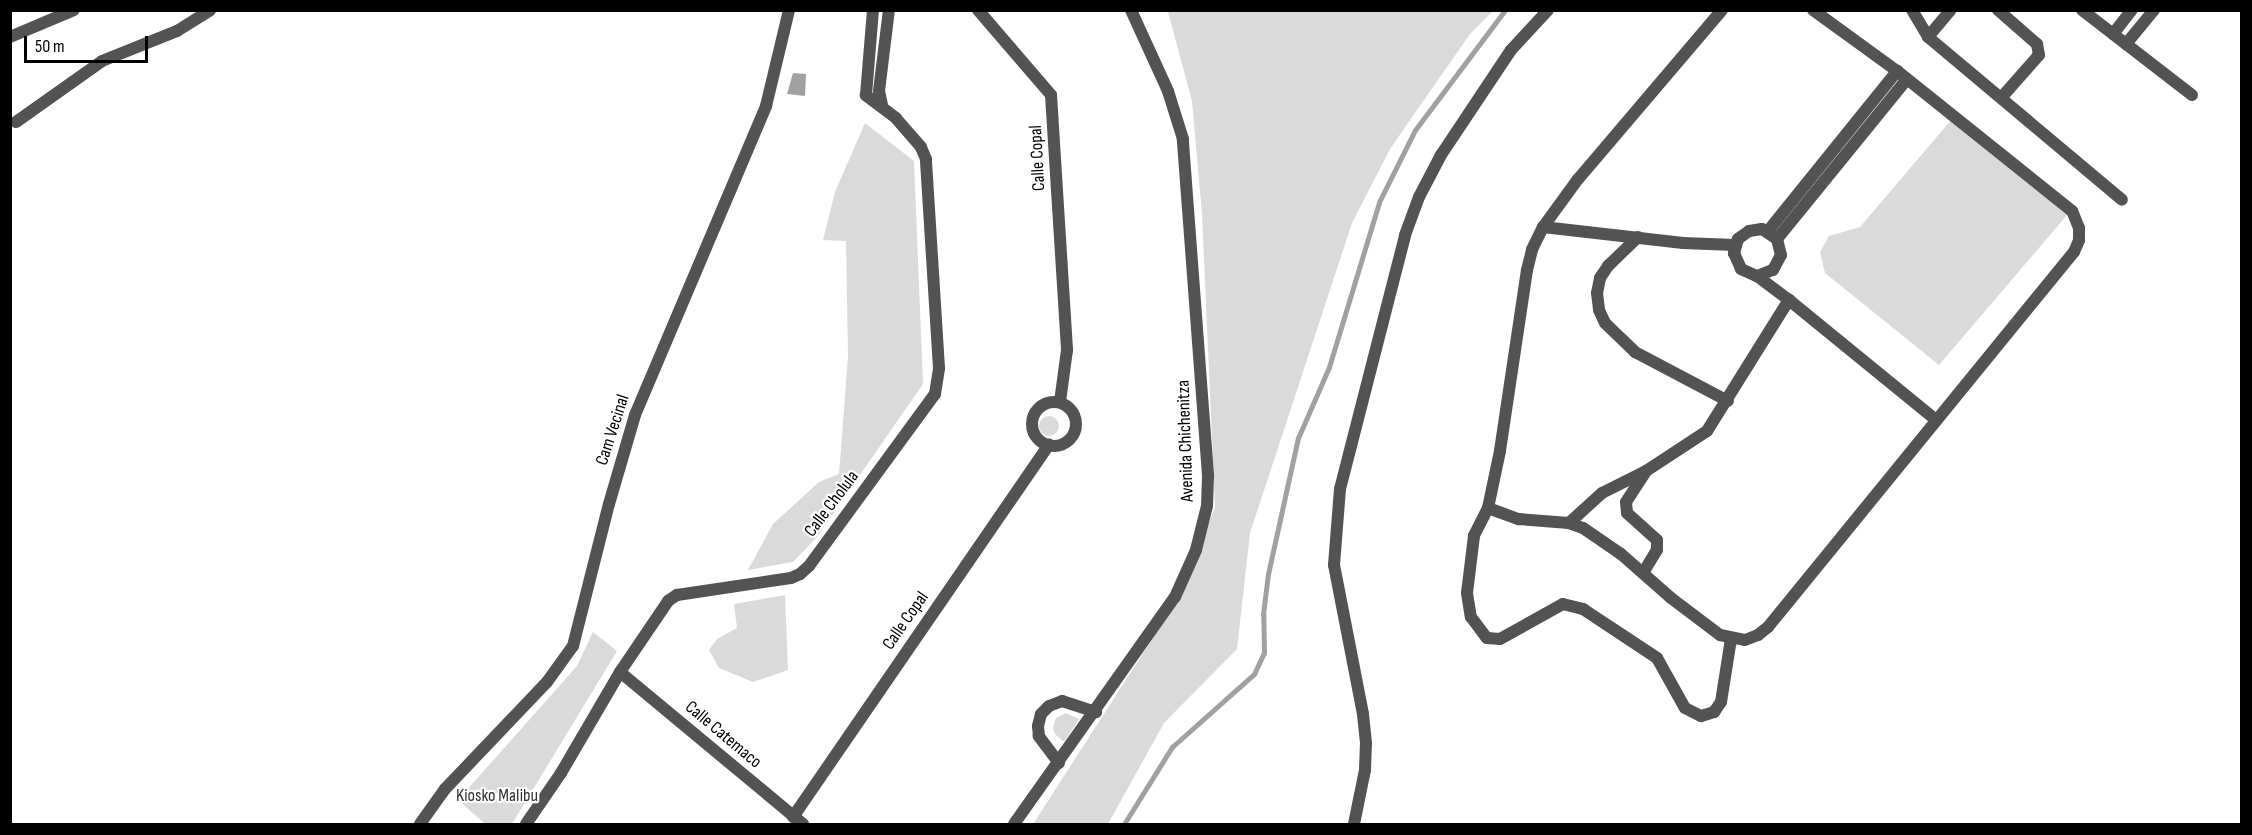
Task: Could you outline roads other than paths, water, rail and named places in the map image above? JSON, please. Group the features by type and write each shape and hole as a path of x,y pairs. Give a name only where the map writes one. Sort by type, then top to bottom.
{"street":[{"path":"10,37 74,10"},
{"path":"16,122 102,61 177,32 210,10"},
{"name":"Cam Vecinal","path":"420,825 445,789 547,682 573,646 609,504 635,415 668,331 734,185 766,106 789,10"},
{"name":"Calle Cholula","path":"526,825 561,773 620,672 661,609 676,595 790,578 809,566 935,394 939,368 926,159 921,147 882,105 870,100 866,95 873,10"},
{"path":"882,105 879,91 889,10"},
{"name":"Calle Copal","path":"978,10 1051,94 1067,350 1060,402"},
{"name":"Avenida Chichenitza","path":"1014,825 1165,614 1182,585 1200,538 1209,491 1195,271 1183,139 1168,91 1131,10"},
{"path":"1354,825 1365,770 1366,743 1364,714 1334,565 1340,489 1405,235 1419,197 1441,155 1511,50 1548,10"},
{"path":"1722,10 1596,157 1543,227 1527,270 1511,389 1488,508 1474,536 1467,593 1471,617 1486,638 1500,639 1563,604 1583,609 1657,658 1685,708 1701,716 1714,712 1722,702 1731,639"},
{"path":"1488,508 1520,519 1569,523 1598,536 1720,635 1745,640 1768,627 2074,252 2079,240 2079,228 2072,211 1902,75 1813,10"},
{"path":"1912,10 1928,37 2122,200"},
{"path":"1928,37 1951,10"},
{"path":"1998,10 2037,44 2039,54 2001,98"},
{"path":"2082,10 2192,95"},
{"path":"2113,34 2132,10"},
{"path":"2126,44 2154,10"},
{"path":"1773,235 1902,75"},
{"path":"1543,227 1683,243 1736,245"},
{"path":"1757,276 1766,275 1779,264 1781,247 1773,235 1749,231 1736,245 1734,253 1741,269 1757,276 1789,300 1936,420"},
{"path":"1638,237 1608,266 1600,278 1599,310 1605,322 1635,352 1728,400"},
{"path":"1569,523 1602,493 1647,471 1707,431 1789,300"},
{"path":"1053,401 1060,402 1076,417 1075,431 1067,441 1049,445 1037,438 1032,425 1033,418 1040,406 1053,401"},
{"name":"Calle Copal","path":"798,821 1049,445"},
{"path":"1643,573 1657,550 1657,540 1652,532 1631,517 1626,508 1626,502 1647,471"},
{"name":"Calle Catemaco","path":"620,672 798,821"},
{"path":"1059,764 1039,736 1038,726 1041,714 1048,706 1062,701 1096,712"}],"waterway":[{"path":"1124,824 1172,747 1254,674 1264,653 1263,614 1268,574 1298,438 1329,367 1379,202 1415,130 1505,10"}],"park label":[{"name":"Kiosko Malibu","path":"497,796"}]}
